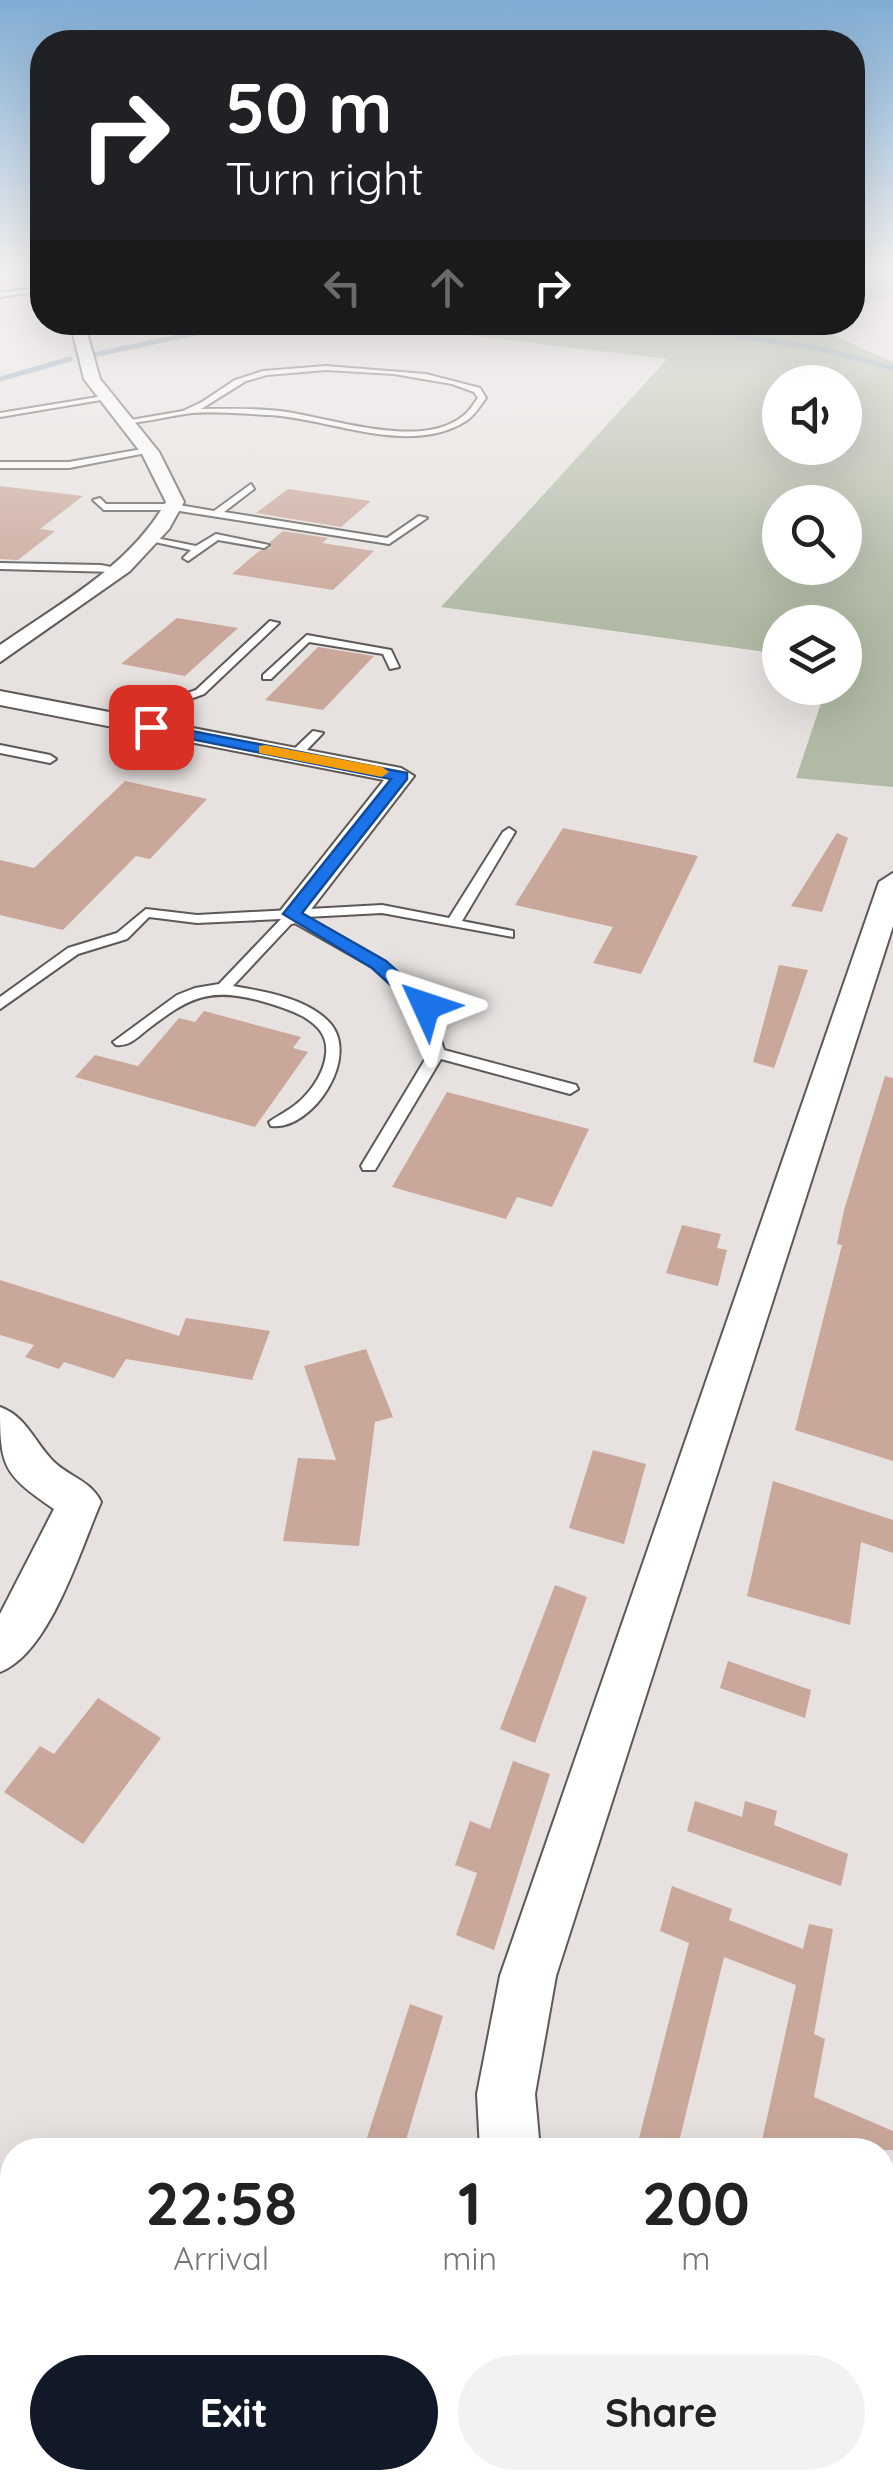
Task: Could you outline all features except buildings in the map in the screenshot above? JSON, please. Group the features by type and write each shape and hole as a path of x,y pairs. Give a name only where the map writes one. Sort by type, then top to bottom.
{"street":[{"path":"0,655 164,529 175,502 148,450 101,398 95,385"},
{"path":"0,698 401,776 292,914"},
{"path":"509,2138 506,2094 528,1976 893,882"},
{"path":"0,1424 40,1476 79,1502 26,1618 0,1650"}],"lane":[{"path":"191,411 233,385"},
{"path":"123,422 191,411 278,413 404,434 446,426 477,408 482,398 478,390 466,385"},
{"path":"0,415 101,398"},
{"path":"0,465 69,465 148,450"},
{"path":"216,514 251,486"},
{"path":"98,500 104,507 173,507 389,541 422,518"},
{"path":"188,558 216,537 264,545"},
{"path":"151,540 198,548"},
{"path":"0,566 116,569"},
{"path":"151,727 178,700 200,692 274,623"},
{"path":"267,677 306,638 387,652 394,667"},
{"path":"295,755 317,733"},
{"path":"0,749 50,760"},
{"path":"454,922 508,832"},
{"path":"0,1004 72,951 122,936 146,914 198,919 382,909 508,934"},
{"path":"224,987 292,914"},
{"path":"292,914 379,964 426,1006 437,1053 369,1166"},
{"path":"121,1042 192,993 224,987 309,1009 326,1025 334,1048 330,1073 303,1112 278,1122"},
{"path":"437,1053 570,1089"}],"green space":[{"path":"643,385 762,385 762,465 862,465 862,385 893,385 893,787 796,778 820,705 862,705 862,605 762,605 762,652 441,607"}],"slow traffic":[{"path":"265,749 382,772"}],"route":[{"path":"151,727 401,776 292,914 379,964 426,1006"}]}
